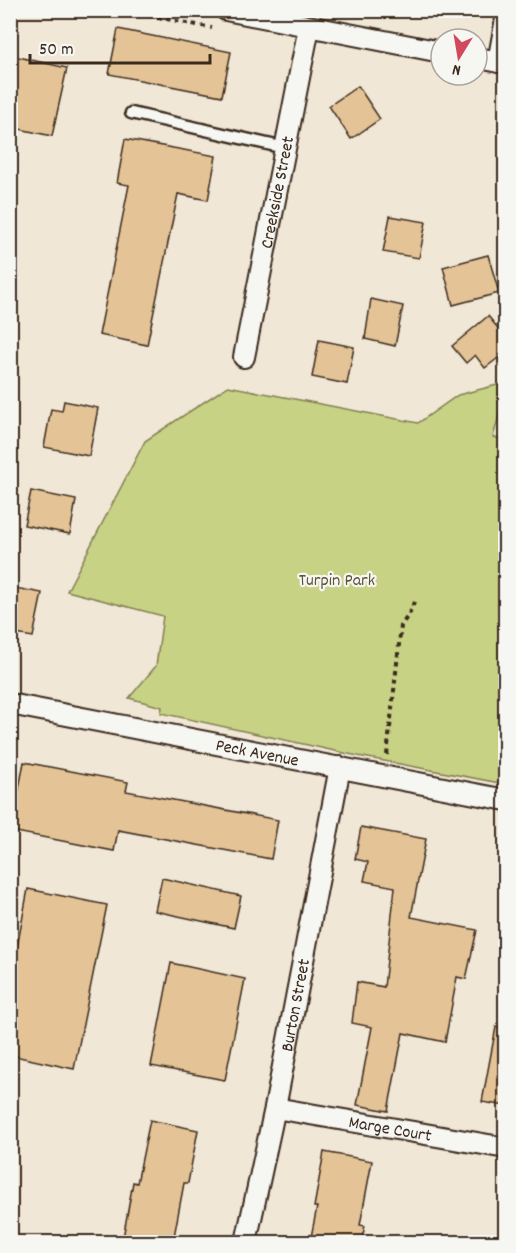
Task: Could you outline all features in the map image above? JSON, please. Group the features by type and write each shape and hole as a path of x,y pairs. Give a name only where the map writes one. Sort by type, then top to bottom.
{"street":[{"path":"226,10 429,50"},
{"path":"502,62 506,19"},
{"name":"Creekside Street","path":"244,357 309,27"},
{"name":"Peck Avenue","path":"10,704 506,800"},
{"name":"Burton Street","path":"246,1242 275,1108 340,768"},
{"name":"Marge Court","path":"275,1108 506,1148"}],"lane":[{"path":"130,113 285,148"}],"path":[{"path":"387,759 401,626 412,609 414,601"}],"green space":[{"name":"Turpin Park","path":"505,383 505,395 493,437 506,440 505,784 358,756 161,713 162,707 129,698 156,666 163,616 67,591 145,441 228,386 418,423 458,395"}],"building":[{"path":"118,29 231,52 222,96 109,74"},
{"path":"14,56 67,68 52,136 10,127 10,70"},
{"path":"358,86 380,119 351,139 329,106"},
{"path":"125,139 216,156 208,200 178,194 147,345 99,335 129,185 117,183"},
{"path":"390,216 426,222 419,258 383,252"},
{"path":"488,255 499,293 453,305 443,267"},
{"path":"371,299 403,306 395,346 365,339"},
{"path":"488,316 506,338 506,352 485,368 475,355 466,363 452,346"},
{"path":"319,340 354,347 347,384 312,377"},
{"path":"64,401 98,408 89,456 44,447 51,409 62,411"},
{"path":"31,491 76,500 70,534 24,525"},
{"path":"10,587 42,593 33,637 10,633"},
{"path":"24,762 128,782 126,791 278,820 271,859 118,830 114,851 11,831"},
{"path":"361,827 426,839 411,917 477,930 466,979 457,977 445,1042 403,1033 388,1111 357,1105 372,1027 352,1023 357,982 384,987 395,887 364,881 368,862 355,859"},
{"path":"162,878 241,896 234,928 155,911"},
{"path":"28,889 107,905 74,1069 10,1055 10,985"},
{"path":"171,963 245,979 225,1080 151,1066"},
{"path":"496,1027 506,1028 506,1106 482,1102"},
{"path":"150,1120 198,1130 188,1183 184,1183 173,1242 149,1242 123,1238 133,1182 137,1183"},
{"path":"324,1152 372,1161 360,1225 365,1226 361,1242 310,1242"}]}
